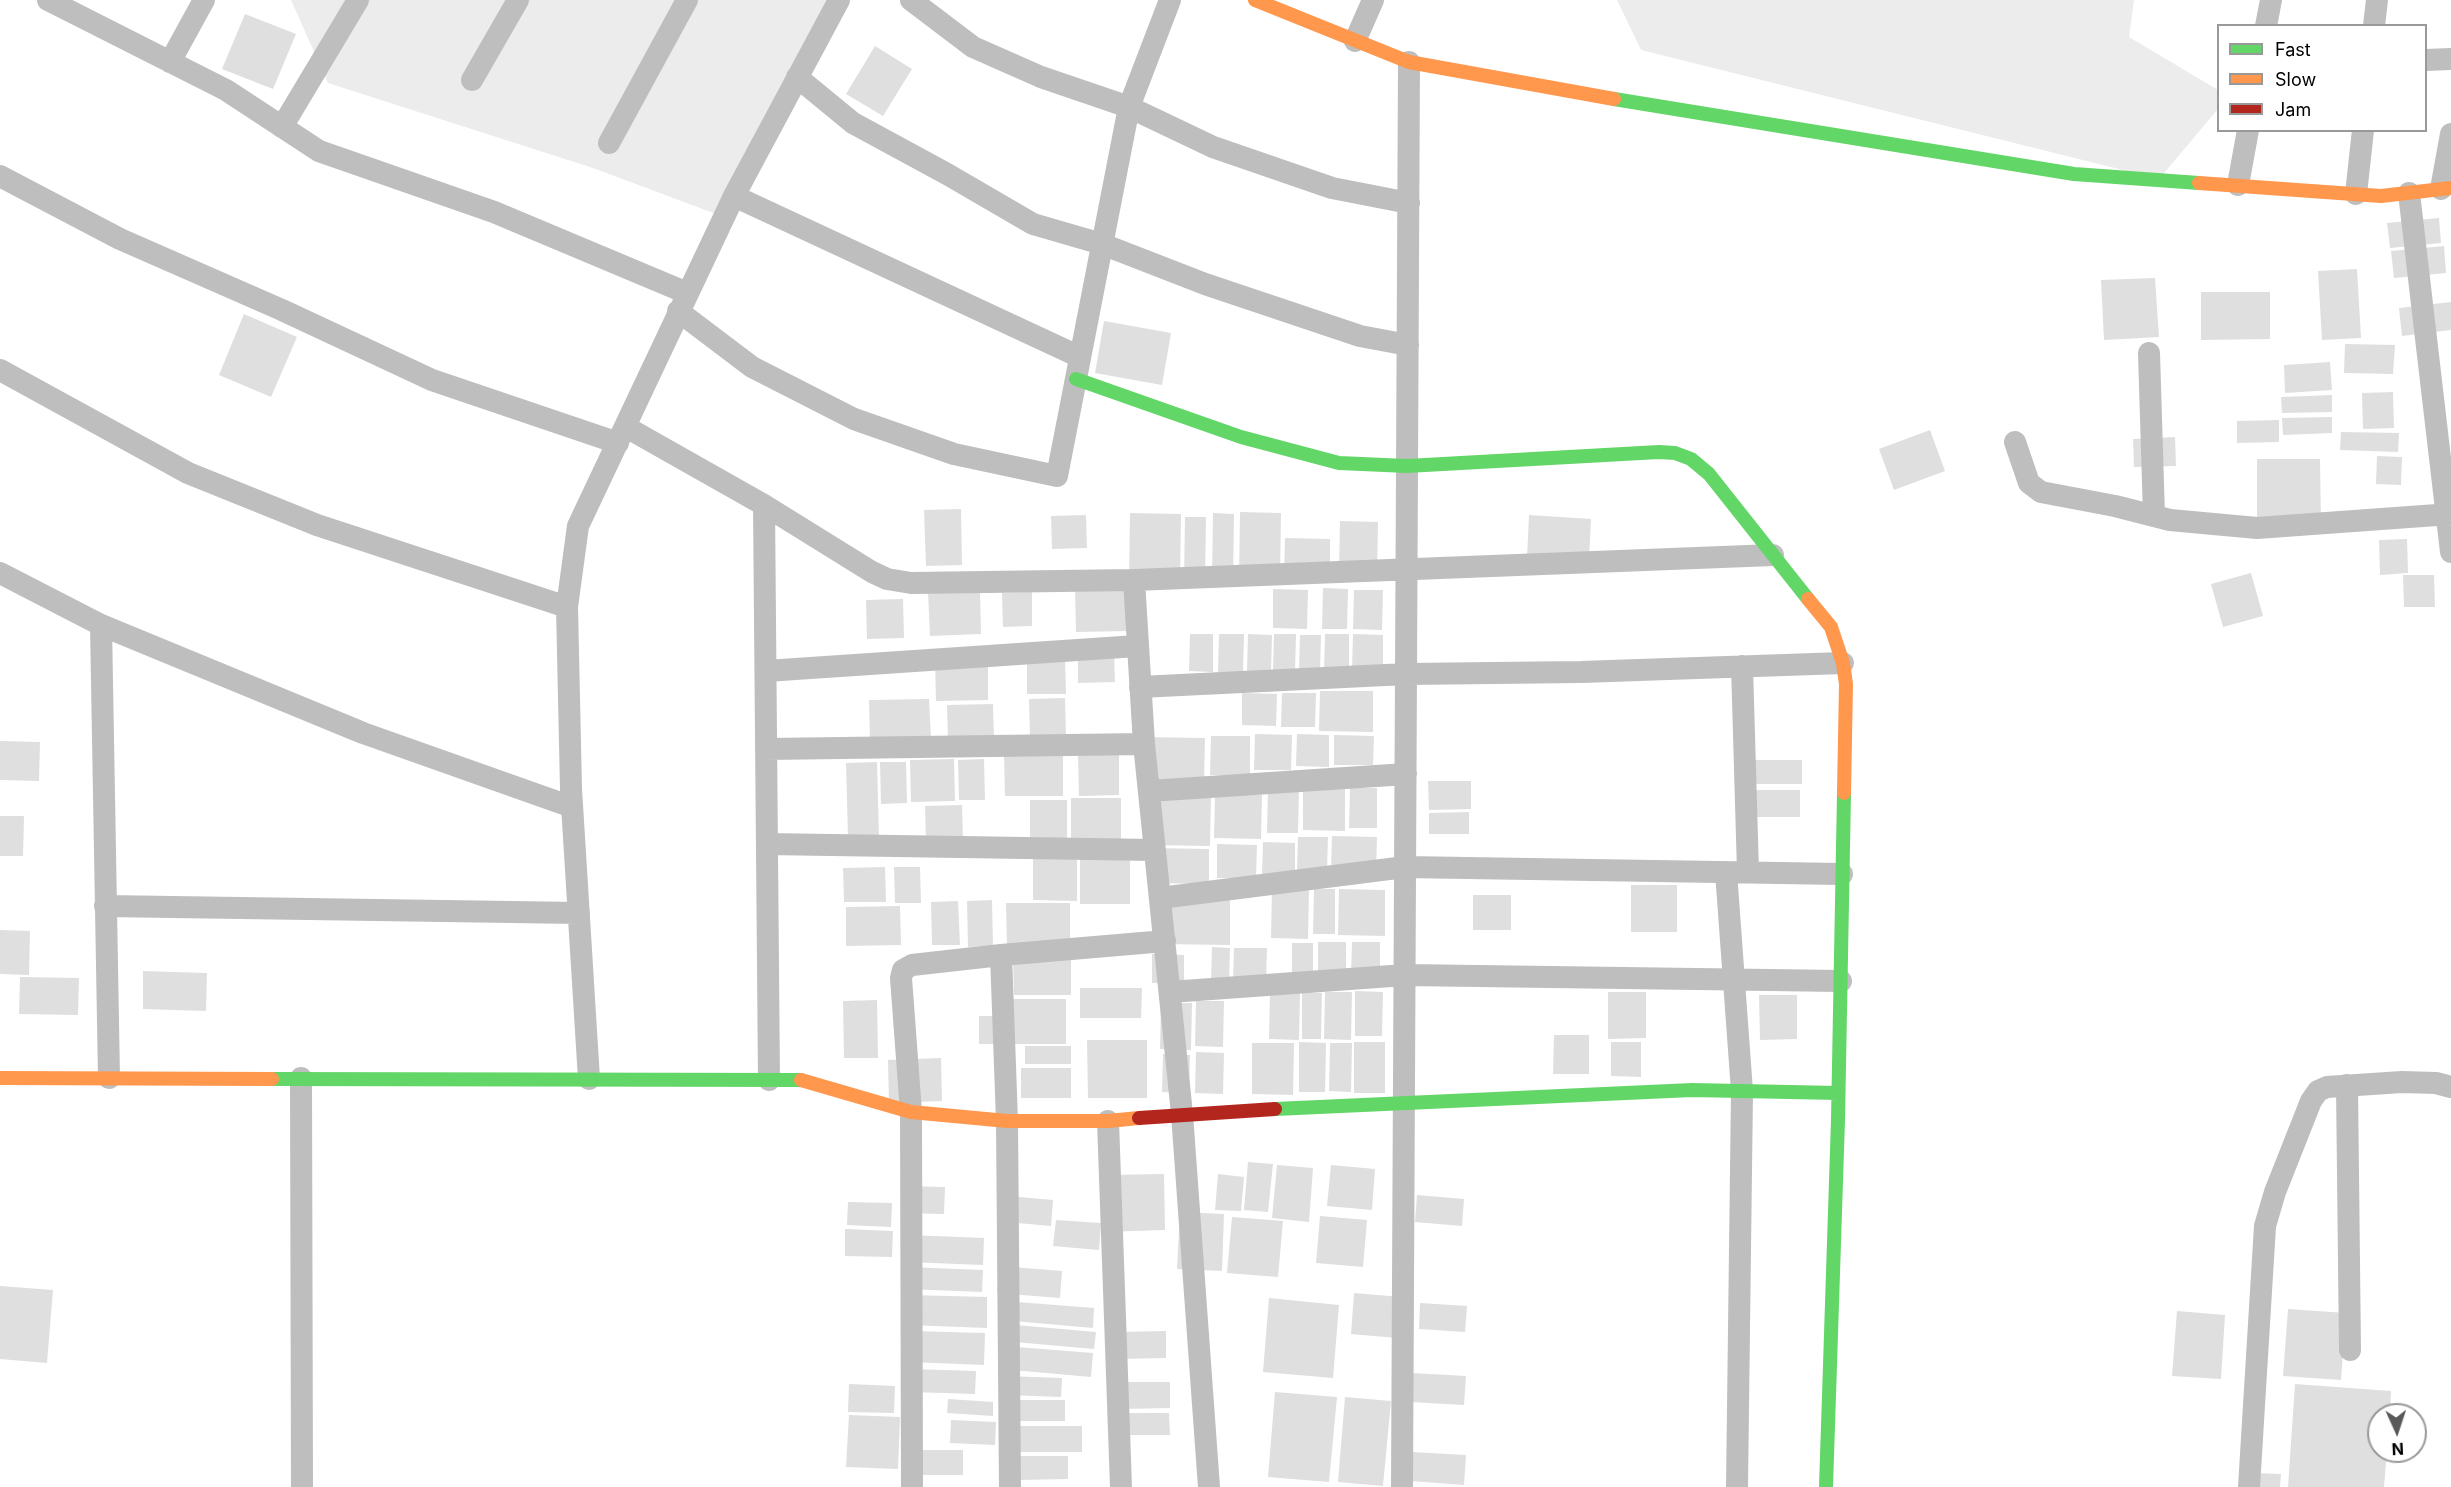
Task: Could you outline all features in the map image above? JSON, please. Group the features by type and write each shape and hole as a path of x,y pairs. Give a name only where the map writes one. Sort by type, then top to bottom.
{"street":[{"path":"48,0 226,90 319,151 494,212 683,302 752,367 854,419 954,454 1057,476 1129,107 1170,0"},
{"path":"170,62 204,0"},
{"path":"282,127 358,0"},
{"path":"472,80 518,0"},
{"path":"609,143 687,0"},
{"path":"589,1079 572,807 567,607 578,526 734,196 839,0"},
{"path":"911,0 973,47 1041,77 1129,107 1223,151 1332,188 1409,203"},
{"path":"1255,0 1409,62 1660,108 2074,174 2381,196 2446,188 2451,134"},
{"path":"1355,40 1372,0"},
{"path":"2266,24 2271,0"},
{"path":"2374,24 2377,0"},
{"path":"2427,60 2451,58"},
{"path":"1402,1487 1409,62"},
{"path":"796,77 853,123 948,174 1032,224 1102,244 1205,284 1360,336 1408,345"},
{"path":"2238,185 2248,132"},
{"path":"2356,194 2363,132"},
{"path":"0,176 120,239 282,310 432,380 622,435 764,505 887,579 911,583 1134,580 1773,555"},
{"path":"2409,193 2449,514 2451,552"},
{"path":"734,196 1080,357"},
{"path":"2149,353 2154,516"},
{"path":"0,370 188,473 317,525 567,607"},
{"path":"1076,380 1241,436 1339,463 1407,466 1675,453 1691,459 1709,474 1831,627 1843,663 1846,684 1841,981 1826,1487"},
{"path":"2015,442 2030,483 2041,492 2170,520 2257,528 2449,514"},
{"path":"764,505 769,1080"},
{"path":"0,573 101,625 363,733 572,807"},
{"path":"1134,580 1144,744 1182,1114 1209,1487"},
{"path":"101,625 109,1078"},
{"path":"766,670 1137,646"},
{"path":"1140,687 1406,674 1581,672 1843,663"},
{"path":"1737,1487 1742,1091 1734,980 1742,666"},
{"path":"766,748 1144,744"},
{"path":"1149,792 1406,774"},
{"path":"767,844 1154,850"},
{"path":"1160,898 1405,867 1842,874"},
{"path":"105,906 579,913"},
{"path":"912,1487 911,1112 901,978 903,970 912,965 1001,955 1165,941"},
{"path":"1001,955 1007,1121 1010,1487"},
{"path":"1170,992 1405,975 1841,981"},
{"path":"0,1078 806,1080 911,1112 1007,1121 1108,1121 1182,1114 1692,1090 1838,1093"},
{"path":"301,1078 302,1487"},
{"path":"2249,1487 2265,1226 2275,1192 2311,1101 2318,1091 2327,1087 2347,1085 2402,1082 2436,1083 2451,1087"},
{"path":"2347,1085 2350,1350"},
{"path":"1108,1121 1121,1487"}],"shaded area":[{"path":"291,0 831,0 724,217 593,168 328,83"},
{"path":"1617,0 2134,0 2129,37 2217,89 2217,110 2159,179 1641,50"}],"building":[{"path":"245,14 296,34 273,89 222,69"},
{"path":"875,46 912,69 883,116 846,94"},
{"path":"2439,218 2441,243 2390,248 2387,223"},
{"path":"2444,246 2446,273 2394,278 2391,251"},
{"path":"2357,269 2361,338 2322,340 2318,271"},
{"path":"2155,278 2159,337 2104,340 2101,280"},
{"path":"2201,292 2270,292 2270,339 2201,340"},
{"path":"2451,302 2451,330 2402,336 2399,308"},
{"path":"244,314 297,337 271,397 219,375"},
{"path":"1104,321 1171,333 1162,385 1095,373"},
{"path":"2345,344 2395,345 2393,374 2344,373"},
{"path":"2330,362 2332,390 2285,393 2284,365"},
{"path":"2393,392 2394,428 2363,429 2362,393"},
{"path":"2332,395 2332,412 2282,413 2281,397"},
{"path":"2332,417 2332,433 2283,435 2282,418"},
{"path":"2279,420 2279,442 2237,443 2237,421"},
{"path":"1930,430 1945,471 1894,490 1879,449"},
{"path":"2341,432 2399,433 2398,452 2340,450"},
{"path":"2175,437 2176,466 2134,467 2133,439"},
{"path":"2377,456 2402,457 2401,485 2376,484"},
{"path":"2257,459 2320,459 2321,526 2257,526"},
{"path":"961,509 962,565 926,566 924,510"},
{"path":"1240,512 1281,513 1280,579 1239,579"},
{"path":"1130,513 1181,514 1180,582 1129,581"},
{"path":"1213,513 1234,514 1233,581 1212,581"},
{"path":"1086,515 1087,548 1052,549 1051,516"},
{"path":"1529,515 1591,519 1589,561 1527,558"},
{"path":"1185,517 1206,517 1205,580 1184,580"},
{"path":"1340,521 1378,522 1377,574 1339,573"},
{"path":"1285,538 1330,539 1330,578 1284,577"},
{"path":"2407,539 2408,573 2380,575 2379,540"},
{"path":"2251,573 2263,616 2223,627 2211,584"},
{"path":"2403,575 2434,575 2435,607 2404,607"},
{"path":"1127,586 1128,631 1076,632 1075,588"},
{"path":"1323,588 1348,589 1347,629 1322,629"},
{"path":"1273,589 1308,590 1307,629 1273,628"},
{"path":"980,590 981,634 930,636 928,592"},
{"path":"1354,590 1383,590 1382,630 1353,629"},
{"path":"1032,592 1032,626 1003,627 1002,593"},
{"path":"903,599 904,638 867,639 866,600"},
{"path":"1190,634 1213,634 1213,672 1189,671"},
{"path":"1219,634 1244,634 1243,672 1218,672"},
{"path":"1248,634 1272,635 1271,672 1247,672"},
{"path":"1274,634 1296,634 1295,671 1273,671"},
{"path":"1325,634 1349,634 1349,672 1324,671"},
{"path":"1353,634 1383,635 1383,671 1352,671"},
{"path":"1300,635 1321,635 1320,671 1299,670"},
{"path":"1114,652 1115,682 1078,683 1078,653"},
{"path":"1065,656 1066,694 1027,694 1027,657"},
{"path":"988,659 988,700 936,701 935,660"},
{"path":"1320,691 1373,691 1373,732 1319,731"},
{"path":"1242,693 1277,694 1276,726 1242,725"},
{"path":"1282,693 1316,693 1315,727 1281,727"},
{"path":"1065,698 1066,738 1030,739 1029,699"},
{"path":"929,699 931,739 870,741 869,700"},
{"path":"993,704 994,739 948,740 947,705"},
{"path":"1255,734 1292,735 1291,770 1254,770"},
{"path":"1297,734 1329,735 1329,767 1296,766"},
{"path":"1334,735 1374,736 1373,765 1334,765"},
{"path":"1211,736 1250,736 1250,775 1210,775"},
{"path":"1142,737 1205,738 1204,782 1142,781"},
{"path":"0,741 40,742 39,781 0,780"},
{"path":"1004,755 1063,755 1063,796 1005,796"},
{"path":"1078,755 1119,755 1119,795 1079,796"},
{"path":"954,759 955,801 911,802 910,760"},
{"path":"984,759 985,800 959,800 958,760"},
{"path":"1747,760 1802,760 1802,784 1748,784"},
{"path":"877,762 879,838 848,839 846,763"},
{"path":"880,762 906,762 907,803 881,804"},
{"path":"1428,781 1471,781 1471,809 1429,810"},
{"path":"1268,786 1299,786 1298,833 1267,833"},
{"path":"1303,788 1345,788 1345,831 1303,830"},
{"path":"1350,788 1377,788 1377,828 1349,828"},
{"path":"1751,790 1800,790 1800,817 1751,817"},
{"path":"1145,795 1211,797 1210,846 1144,845"},
{"path":"1215,795 1262,795 1261,839 1214,838"},
{"path":"1071,798 1121,798 1121,839 1071,839"},
{"path":"1030,800 1067,800 1067,839 1030,839"},
{"path":"962,805 963,841 926,842 925,806"},
{"path":"1469,812 1469,834 1429,834 1429,813"},
{"path":"0,816 24,816 23,856 0,856"},
{"path":"1332,836 1377,837 1376,871 1331,870"},
{"path":"1298,837 1328,837 1327,872 1297,872"},
{"path":"1263,842 1295,843 1295,875 1262,874"},
{"path":"1217,844 1257,845 1256,878 1217,878"},
{"path":"1033,847 1077,847 1077,901 1033,900"},
{"path":"1151,848 1209,849 1209,884 1150,883"},
{"path":"1080,850 1130,850 1130,904 1080,904"},
{"path":"885,867 886,902 844,902 843,868"},
{"path":"894,867 920,867 921,903 895,903"},
{"path":"1631,885 1677,885 1677,932 1631,932"},
{"path":"1272,889 1309,890 1308,939 1271,938"},
{"path":"1314,889 1335,889 1335,934 1313,934"},
{"path":"1339,889 1385,890 1385,936 1338,935"},
{"path":"1473,895 1511,895 1511,930 1473,930"},
{"path":"1159,897 1230,898 1230,945 1158,944"},
{"path":"992,900 993,946 968,947 967,901"},
{"path":"958,901 960,945 932,945 931,902"},
{"path":"1006,903 1070,903 1070,949 1007,949"},
{"path":"900,906 901,945 846,946 846,907"},
{"path":"0,930 30,931 29,975 0,974"},
{"path":"1318,942 1346,942 1346,975 1318,974"},
{"path":"1352,942 1380,942 1380,977 1351,976"},
{"path":"1292,943 1313,943 1313,975 1292,974"},
{"path":"1212,947 1230,948 1229,982 1211,982"},
{"path":"1234,948 1267,948 1266,984 1233,983"},
{"path":"1152,954 1184,955 1184,983 1152,983"},
{"path":"1013,958 1071,959 1071,995 1014,995"},
{"path":"143,971 207,973 206,1011 143,1009"},
{"path":"20,977 79,978 78,1015 19,1014"},
{"path":"1080,988 1142,988 1141,1018 1080,1018"},
{"path":"1355,991 1383,992 1382,1036 1355,1036"},
{"path":"1325,992 1352,992 1351,1040 1324,1039"},
{"path":"1608,992 1646,992 1646,1038 1608,1039"},
{"path":"1270,993 1300,993 1299,1040 1269,1039"},
{"path":"1302,993 1322,993 1321,1039 1302,1039"},
{"path":"1759,995 1797,995 1797,1039 1760,1040"},
{"path":"1012,999 1066,999 1066,1044 979,1044 979,1016 1012,1016"},
{"path":"877,1000 878,1058 844,1058 843,1001"},
{"path":"1196,1001 1224,1001 1223,1047 1195,1046"},
{"path":"1161,1003 1192,1003 1191,1050 1160,1049"},
{"path":"1554,1035 1589,1035 1589,1074 1553,1074"},
{"path":"1087,1040 1147,1040 1147,1098 1088,1098"},
{"path":"1299,1042 1326,1043 1325,1092 1299,1092"},
{"path":"1354,1042 1385,1042 1385,1093 1354,1093"},
{"path":"1611,1042 1641,1042 1641,1077 1611,1076"},
{"path":"1252,1043 1294,1043 1293,1095 1252,1094"},
{"path":"1330,1043 1352,1043 1351,1092 1329,1091"},
{"path":"1025,1046 1071,1046 1071,1064 1025,1064"},
{"path":"1196,1052 1224,1053 1223,1094 1195,1093"},
{"path":"1163,1054 1190,1055 1189,1093 1162,1092"},
{"path":"941,1058 942,1101 889,1103 888,1060"},
{"path":"1021,1068 1071,1068 1071,1098 1021,1098"},
{"path":"1248,1162 1273,1164 1268,1212 1244,1210"},
{"path":"1277,1165 1313,1168 1309,1222 1272,1218"},
{"path":"1331,1165 1375,1169 1372,1210 1327,1206"},
{"path":"1164,1174 1165,1230 1104,1232 1103,1175"},
{"path":"1218,1174 1244,1177 1241,1211 1215,1210"},
{"path":"903,1186 945,1187 944,1214 901,1213"},
{"path":"1417,1195 1464,1199 1462,1226 1415,1222"},
{"path":"1008,1196 1053,1200 1051,1226 1006,1222"},
{"path":"848,1202 892,1203 891,1227 847,1225"},
{"path":"1180,1212 1224,1214 1222,1271 1177,1269"},
{"path":"1320,1216 1367,1220 1363,1267 1316,1263"},
{"path":"1232,1217 1283,1221 1278,1277 1227,1273"},
{"path":"1056,1220 1101,1223 1099,1250 1053,1246"},
{"path":"845,1229 893,1231 892,1257 845,1256"},
{"path":"909,1235 984,1238 983,1265 908,1262"},
{"path":"1000,1266 1062,1271 1060,1298 997,1293"},
{"path":"908,1267 983,1270 982,1292 907,1289"},
{"path":"0,1286 53,1290 47,1363 0,1359"},
{"path":"1354,1293 1401,1297 1397,1338 1351,1334"},
{"path":"909,1295 987,1297 987,1328 908,1325"},
{"path":"1269,1298 1339,1305 1333,1378 1263,1372"},
{"path":"1004,1301 1094,1308 1093,1328 1002,1320"},
{"path":"1420,1303 1467,1306 1465,1332 1419,1329"},
{"path":"2288,1309 2346,1313 2341,1380 2283,1376"},
{"path":"2177,1311 2225,1315 2221,1379 2172,1376"},
{"path":"1004,1324 1096,1332 1094,1349 1003,1341"},
{"path":"911,1331 985,1333 984,1365 910,1362"},
{"path":"1166,1331 1166,1358 1118,1359 1118,1332"},
{"path":"1004,1346 1093,1353 1091,1377 1001,1369"},
{"path":"912,1369 976,1371 975,1394 911,1392"},
{"path":"1412,1373 1466,1376 1464,1405 1410,1402"},
{"path":"1006,1376 1062,1378 1061,1397 1006,1395"},
{"path":"1121,1382 1170,1382 1170,1408 1121,1409"},
{"path":"849,1384 895,1386 894,1413 848,1412"},
{"path":"2295,1384 2391,1391 2390,1403 2367,1403 2367,1463 2386,1463 2384,1487 2288,1487"},
{"path":"1275,1392 1337,1397 1329,1482 1268,1477"},
{"path":"1345,1397 1391,1401 1383,1486 1338,1482"},
{"path":"948,1399 993,1402 993,1416 947,1413"},
{"path":"1015,1400 1065,1400 1065,1421 1016,1421"},
{"path":"1123,1413 1169,1413 1170,1435 1123,1435"},
{"path":"849,1415 900,1417 898,1469 846,1467"},
{"path":"951,1420 996,1422 995,1445 950,1443"},
{"path":"1020,1426 1082,1426 1082,1452 1020,1452"},
{"path":"916,1450 963,1450 963,1475 916,1475"},
{"path":"1412,1452 1466,1455 1464,1485 1410,1481"},
{"path":"1019,1456 1068,1456 1068,1479 1020,1480"},
{"path":"2254,1473 2281,1474 2280,1487 2254,1487"}],"traffic: fast":[{"path":"1614,99 2074,174 2199,183"},
{"path":"1076,379 1241,437 1339,463 1407,466 1675,453 1691,459 1709,474 1808,599"},
{"path":"1826,1487 1838,1120 1844,793"},
{"path":"272,1079 801,1080"},
{"path":"1275,1109 1692,1090 1838,1093"}],"traffic: slow":[{"path":"1255,0 1409,62 1614,99"},
{"path":"2199,183 2381,196 2451,188"},
{"path":"1808,599 1831,627 1843,663 1846,684 1844,793"},
{"path":"0,1078 272,1079"},
{"path":"801,1080 911,1112 1007,1121 1108,1121 1139,1118"}],"traffic: jam":[{"path":"1139,1118 1275,1109"}]}
